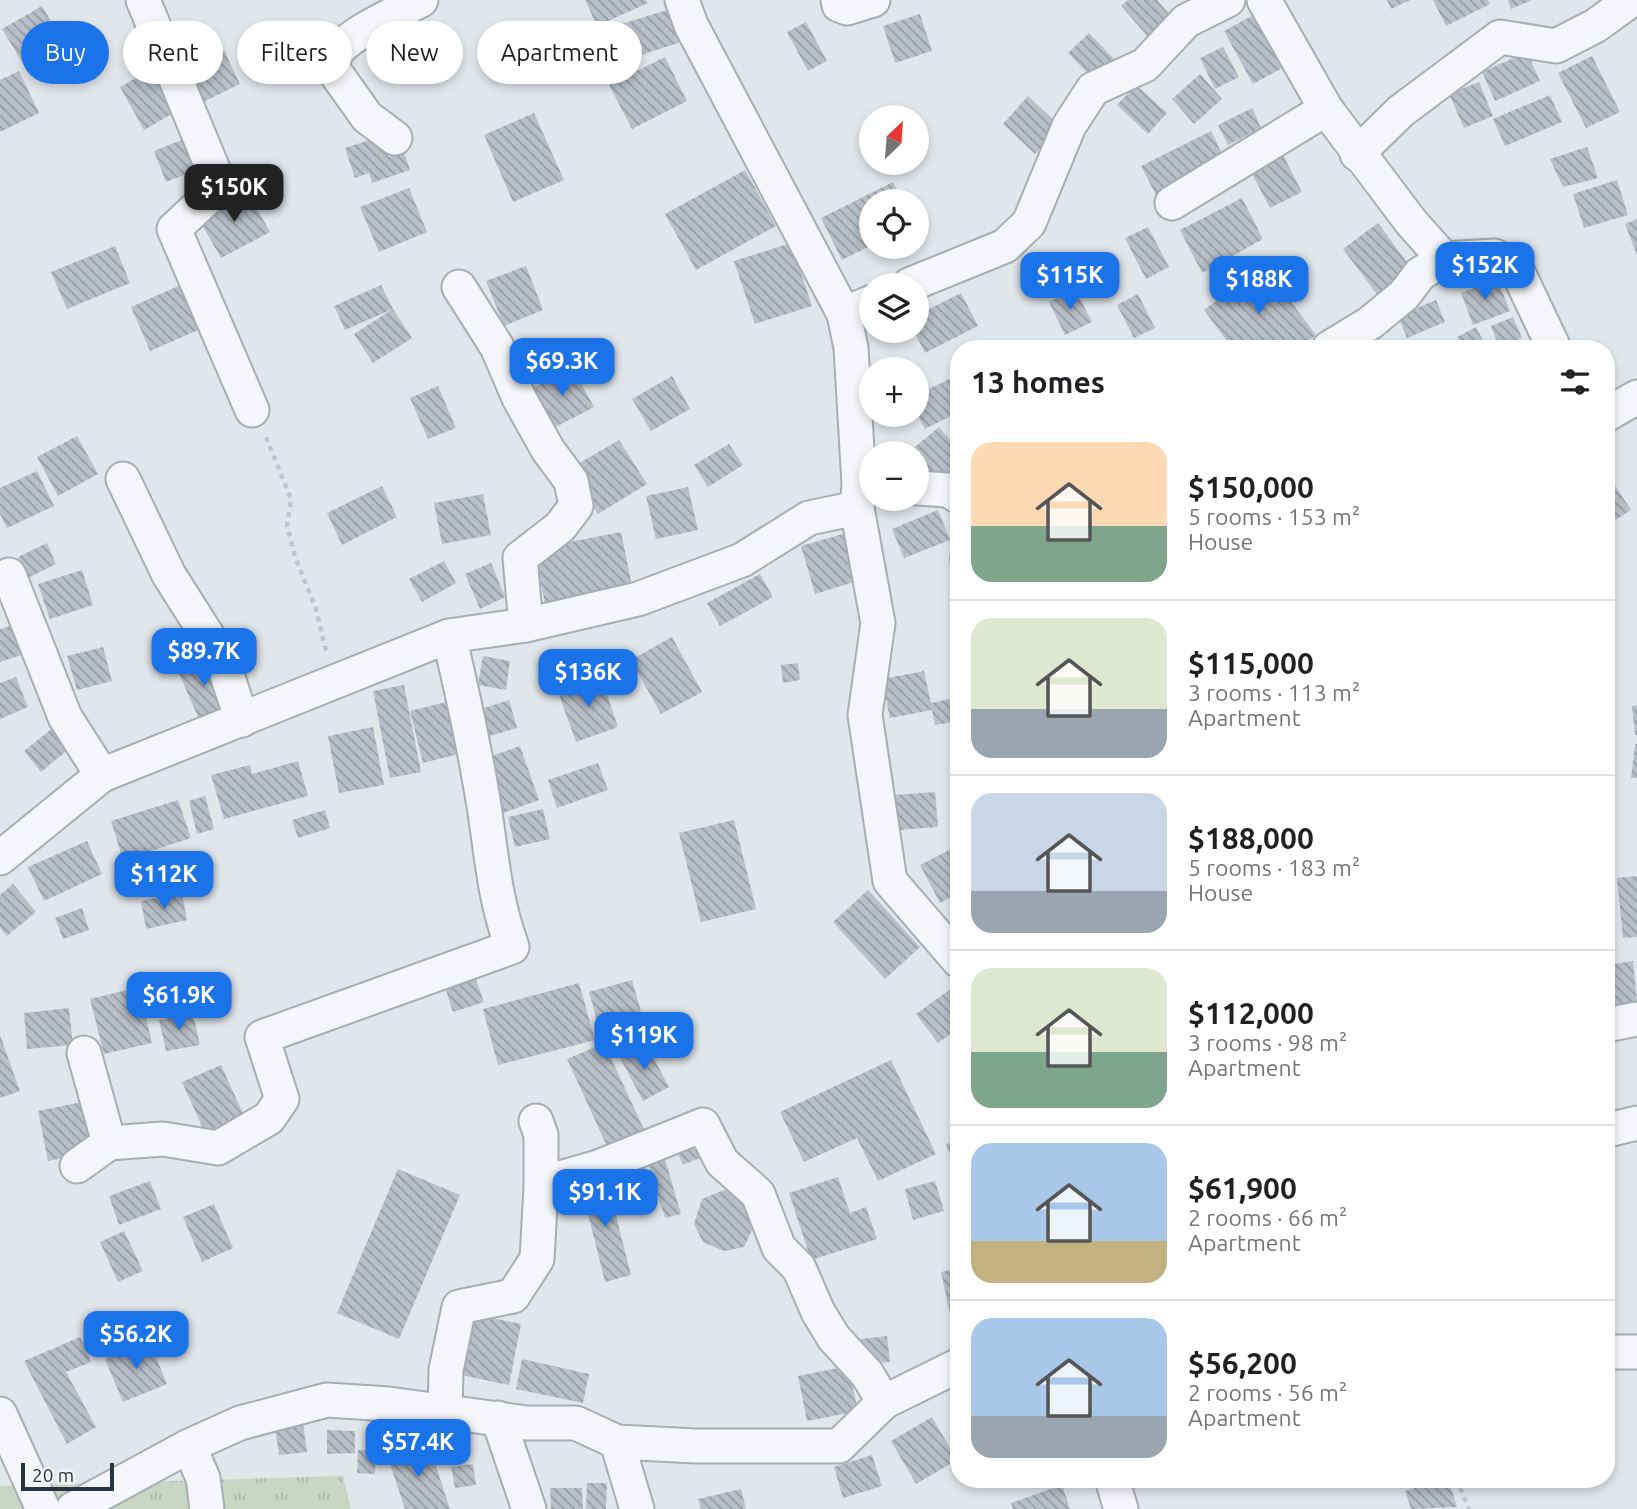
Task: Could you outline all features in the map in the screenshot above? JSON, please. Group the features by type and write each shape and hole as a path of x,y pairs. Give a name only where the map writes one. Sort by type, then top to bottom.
{"street":[{"path":"143,0 220,186 174,229 252,410"},
{"path":"395,138 367,117 330,65 333,52 345,42 421,0"},
{"path":"682,0 691,25 858,308 850,348 859,448"},
{"path":"838,0 839,5 847,8 873,0"},
{"path":"929,277 1005,246 1029,223 1069,126 1093,89 1145,65 1180,11 1228,0"},
{"path":"1264,0 1326,109 1357,154 1444,259"},
{"path":"1357,154 1401,111 1500,37 1556,46 1595,26 1631,0"},
{"path":"1172,203 1326,109"},
{"path":"1342,340 1370,323 1404,295 1420,274 1444,259 1495,256 1507,261 1517,270 1550,340"},
{"path":"459,287 497,347 519,398 548,450 571,481 574,493 576,506 560,527 520,558 526,625"},
{"path":"1615,410 1637,397"},
{"path":"123,480 169,575 221,657 242,720"},
{"path":"929,488 950,490"},
{"path":"0,858 102,775 449,636 526,625 638,599 742,560 809,518 859,494"},
{"path":"865,511 878,623 865,715 890,881 950,951"},
{"path":"9,575 65,717 102,775"},
{"path":"77,1166 109,1143 163,1139 218,1149 269,1118 282,1099 262,1037 512,947 491,871 484,803 468,716 449,636"},
{"path":"1615,1023 1637,1019"},
{"path":"84,1053 109,1143"},
{"path":"445,1412 446,1370 459,1307 513,1296 537,1259 541,1135 536,1121"},
{"path":"541,1188 553,1180 597,1167 703,1125 722,1162 758,1194 779,1248 799,1268 829,1329 867,1374 884,1402"},
{"path":"1615,1352 1637,1352"},
{"path":"73,1509 189,1446 240,1423 327,1400 527,1423 576,1423 617,1442 839,1446 884,1402 950,1369"},
{"path":"0,1414 43,1509"},
{"path":"498,1419 529,1509"},
{"path":"617,1442 637,1509"},
{"path":"189,1446 203,1478 207,1509"},
{"path":"1115,1488 1121,1509"}],"path":[{"path":"252,410 274,452 291,499 287,525 295,557 316,609 337,682"},
{"path":"1460,1488 1469,1509"}],"green space":[{"path":"343,1476 351,1509 0,1509 0,1486"}],"building":[{"path":"585,0 646,0 648,3 608,21 595,21"},
{"path":"1128,0 1157,0 1173,18 1150,39 1121,6"},
{"path":"1387,0 1410,0 1391,9"},
{"path":"1433,0 1488,0 1490,4 1446,26"},
{"path":"1508,0 1532,0 1511,9"},
{"path":"42,6 51,21 21,21 21,60 2,29"},
{"path":"670,9 681,42 642,55 642,21 631,21"},
{"path":"1257,13 1286,66 1253,84 1224,31"},
{"path":"920,14 932,51 895,63 883,26"},
{"path":"806,22 827,61 808,71 787,32"},
{"path":"1089,33 1114,59 1093,79 1068,53"},
{"path":"1223,47 1239,77 1215,89 1200,58"},
{"path":"223,50 237,78 237,84 240,84 203,102 195,84 223,84"},
{"path":"1527,52 1540,81 1495,101 1482,72"},
{"path":"1592,56 1620,112 1586,128 1558,73"},
{"path":"665,57 687,101 632,129 609,85 642,84 642,68"},
{"path":"19,71 21,84 25,84 39,113 0,132 0,80"},
{"path":"1200,74 1222,99 1194,124 1172,99"},
{"path":"1479,82 1493,116 1464,128 1449,94"},
{"path":"125,84 162,84 177,111 144,130 120,87"},
{"path":"1136,85 1167,113 1148,134 1117,105"},
{"path":"1550,95 1562,122 1505,146 1493,119"},
{"path":"1028,96 1061,127 1035,154 1003,124"},
{"path":"1252,108 1261,128 1228,145 1218,125"},
{"path":"534,113 564,180 513,202 484,135"},
{"path":"1211,131 1226,162 1157,197 1141,166"},
{"path":"382,136 389,157 404,152 410,170 372,183 369,173 355,178 345,148"},
{"path":"189,137 202,168 166,182 154,151"},
{"path":"1587,147 1598,178 1563,187 1550,159"},
{"path":"1283,155 1302,192 1270,208 1251,172"},
{"path":"745,170 776,226 696,270 665,214"},
{"path":"1617,180 1628,215 1584,228 1573,194"},
{"path":"893,182 897,189 879,189"},
{"path":"409,188 427,232 379,252 360,207"},
{"path":"246,189 270,232 221,258 197,216"},
{"path":"1242,198 1263,239 1202,273 1180,230"},
{"path":"859,199 859,252 842,260 821,218"},
{"path":"1637,219 1637,255 1625,224"},
{"path":"1378,223 1417,276 1382,301 1343,249"},
{"path":"1148,227 1169,267 1146,279 1125,238"},
{"path":"791,243 812,306 755,324 734,261"},
{"path":"115,246 130,283 67,309 51,272"},
{"path":"526,266 543,310 504,326 486,281"},
{"path":"1264,266 1316,335 1309,340 1226,340 1204,310"},
{"path":"1497,279 1510,311 1473,325 1461,293"},
{"path":"185,283 205,327 150,351 131,307"},
{"path":"381,285 393,309 345,330 334,306"},
{"path":"1075,289 1092,322 1065,335 1049,302"},
{"path":"961,293 978,326 925,353 920,343 929,343 929,309"},
{"path":"1138,294 1155,328 1134,338 1117,305"},
{"path":"1436,300 1445,322 1407,338 1398,316"},
{"path":"393,309 412,338 373,363 354,334"},
{"path":"1513,317 1522,338 1496,340 1491,326"},
{"path":"1476,327 1483,340 1459,340 1457,337"},
{"path":"572,367 594,407 552,429 530,390"},
{"path":"672,376 690,409 651,431 632,399"},
{"path":"949,379 950,381 950,416 929,427 929,389"},
{"path":"438,386 456,428 428,439 410,398"},
{"path":"939,427 950,440 950,479 940,487 929,474 929,441 922,441"},
{"path":"77,436 98,474 58,496 37,457"},
{"path":"619,440 647,484 598,514 571,468"},
{"path":"729,444 743,465 708,487 694,465"},
{"path":"37,471 54,506 7,528 0,514 0,488"},
{"path":"382,486 397,517 342,545 327,513"},
{"path":"1615,486 1631,510 1615,520"},
{"path":"688,487 698,530 656,539 646,496"},
{"path":"483,494 491,535 442,544 434,503"},
{"path":"938,510 950,540 904,558 892,529"},
{"path":"621,532 632,586 545,603 534,549"},
{"path":"843,534 857,581 815,594 801,546"},
{"path":"47,543 56,564 28,578 18,557"},
{"path":"444,561 456,583 422,602 409,579"},
{"path":"491,563 505,597 480,609 465,574"},
{"path":"82,570 93,605 50,619 38,584"},
{"path":"760,574 773,597 720,626 707,603"},
{"path":"14,625 24,654 0,662 0,629"},
{"path":"672,637 702,692 661,714 631,660"},
{"path":"103,647 112,681 77,690 67,656"},
{"path":"208,656 230,706 199,719 177,669"},
{"path":"483,656 510,661 506,690 478,685"},
{"path":"798,663 800,680 783,683 781,665"},
{"path":"924,671 931,703 950,699 950,722 935,725 932,710 890,718 882,679"},
{"path":"16,677 28,707 0,719 0,683"},
{"path":"601,677 618,727 576,742 558,692"},
{"path":"404,685 421,772 390,778 373,691"},
{"path":"509,700 517,728 486,737 478,710"},
{"path":"446,702 459,754 423,763 410,711"},
{"path":"1637,705 1637,735 1635,735 1632,706"},
{"path":"60,722 76,743 41,772 24,751"},
{"path":"373,727 384,785 339,793 328,736"},
{"path":"1635,744 1637,778 1631,778"},
{"path":"520,746 539,800 503,813 483,759"},
{"path":"298,761 308,796 224,819 211,775 250,765 252,774"},
{"path":"598,763 608,790 557,808 548,780"},
{"path":"935,792 938,827 898,830 895,795"},
{"path":"205,796 214,829 197,834 189,801"},
{"path":"178,800 191,838 123,860 111,821"},
{"path":"543,809 550,839 515,847 508,817"},
{"path":"325,810 330,828 298,838 292,820"},
{"path":"734,820 756,909 701,922 679,833"},
{"path":"87,841 102,874 44,901 28,867"},
{"path":"950,850 950,898 940,903 920,865"},
{"path":"1637,876 1637,937 1623,938 1617,878"},
{"path":"13,884 36,912 7,936 0,928 0,895"},
{"path":"868,890 920,947 885,979 833,922"},
{"path":"182,893 187,920 146,929 141,901"},
{"path":"82,908 89,930 63,939 55,918"},
{"path":"1633,961 1637,1002 1615,1006 1615,964"},
{"path":"475,977 484,1002 453,1012 445,987"},
{"path":"632,980 643,1019 600,1031 589,992"},
{"path":"579,983 595,1040 498,1065 483,1009"},
{"path":"139,987 152,1043 104,1054 90,999"},
{"path":"950,991 950,1034 938,1043 916,1014"},
{"path":"69,1008 73,1045 27,1049 24,1013"},
{"path":"193,1014 200,1045 166,1051 159,1020"},
{"path":"0,1035 20,1091 0,1098"},
{"path":"645,1042 669,1087 643,1101 619,1056"},
{"path":"604,1043 648,1138 611,1155 567,1059"},
{"path":"891,1060 936,1154 878,1181 857,1138 804,1162 780,1112"},
{"path":"221,1065 244,1116 205,1133 182,1082"},
{"path":"87,1101 96,1151 48,1161 38,1111"},
{"path":"694,1136 702,1157 683,1165 674,1144"},
{"path":"665,1159 681,1214 665,1218 648,1164"},
{"path":"398,1169 460,1195 399,1339 337,1313"},
{"path":"606,1176 631,1275 605,1282 580,1182"},
{"path":"838,1177 850,1213 866,1207 877,1239 811,1260 789,1193"},
{"path":"150,1181 161,1209 119,1225 109,1196"},
{"path":"935,1181 944,1211 913,1220 905,1189"},
{"path":"724,1190 735,1192 757,1219 744,1247 724,1251 703,1242 694,1224 702,1199"},
{"path":"214,1204 233,1248 202,1262 183,1217"},
{"path":"124,1231 143,1271 118,1282 100,1242"},
{"path":"950,1270 950,1315 941,1272"},
{"path":"473,1314 521,1324 509,1385 461,1375"},
{"path":"887,1336 890,1362 864,1364 861,1339"},
{"path":"80,1337 91,1362 66,1372 96,1427 67,1444 24,1361"},
{"path":"149,1340 167,1384 123,1402 105,1359"},
{"path":"522,1359 589,1374 583,1403 516,1389"},
{"path":"848,1366 858,1411 807,1421 798,1376"},
{"path":"932,1417 950,1448 950,1464 916,1484 891,1441"},
{"path":"303,1423 307,1452 279,1455 275,1427"},
{"path":"327,1430 355,1431 355,1453 327,1454"},
{"path":"428,1442 450,1509 405,1509 387,1455"},
{"path":"358,1450 376,1451 375,1474 357,1473"},
{"path":"872,1455 882,1486 843,1498 834,1467"},
{"path":"473,1464 476,1485 455,1488 451,1467"},
{"path":"587,1483 607,1483 606,1509 586,1509"},
{"path":"550,1488 582,1488 583,1509 551,1509"},
{"path":"1054,1488 1063,1488 1070,1509 1013,1509 1011,1503"},
{"path":"1414,1488 1451,1488 1457,1507 1411,1509 1405,1491"},
{"path":"741,1489 746,1509 701,1509 698,1499"}]}
